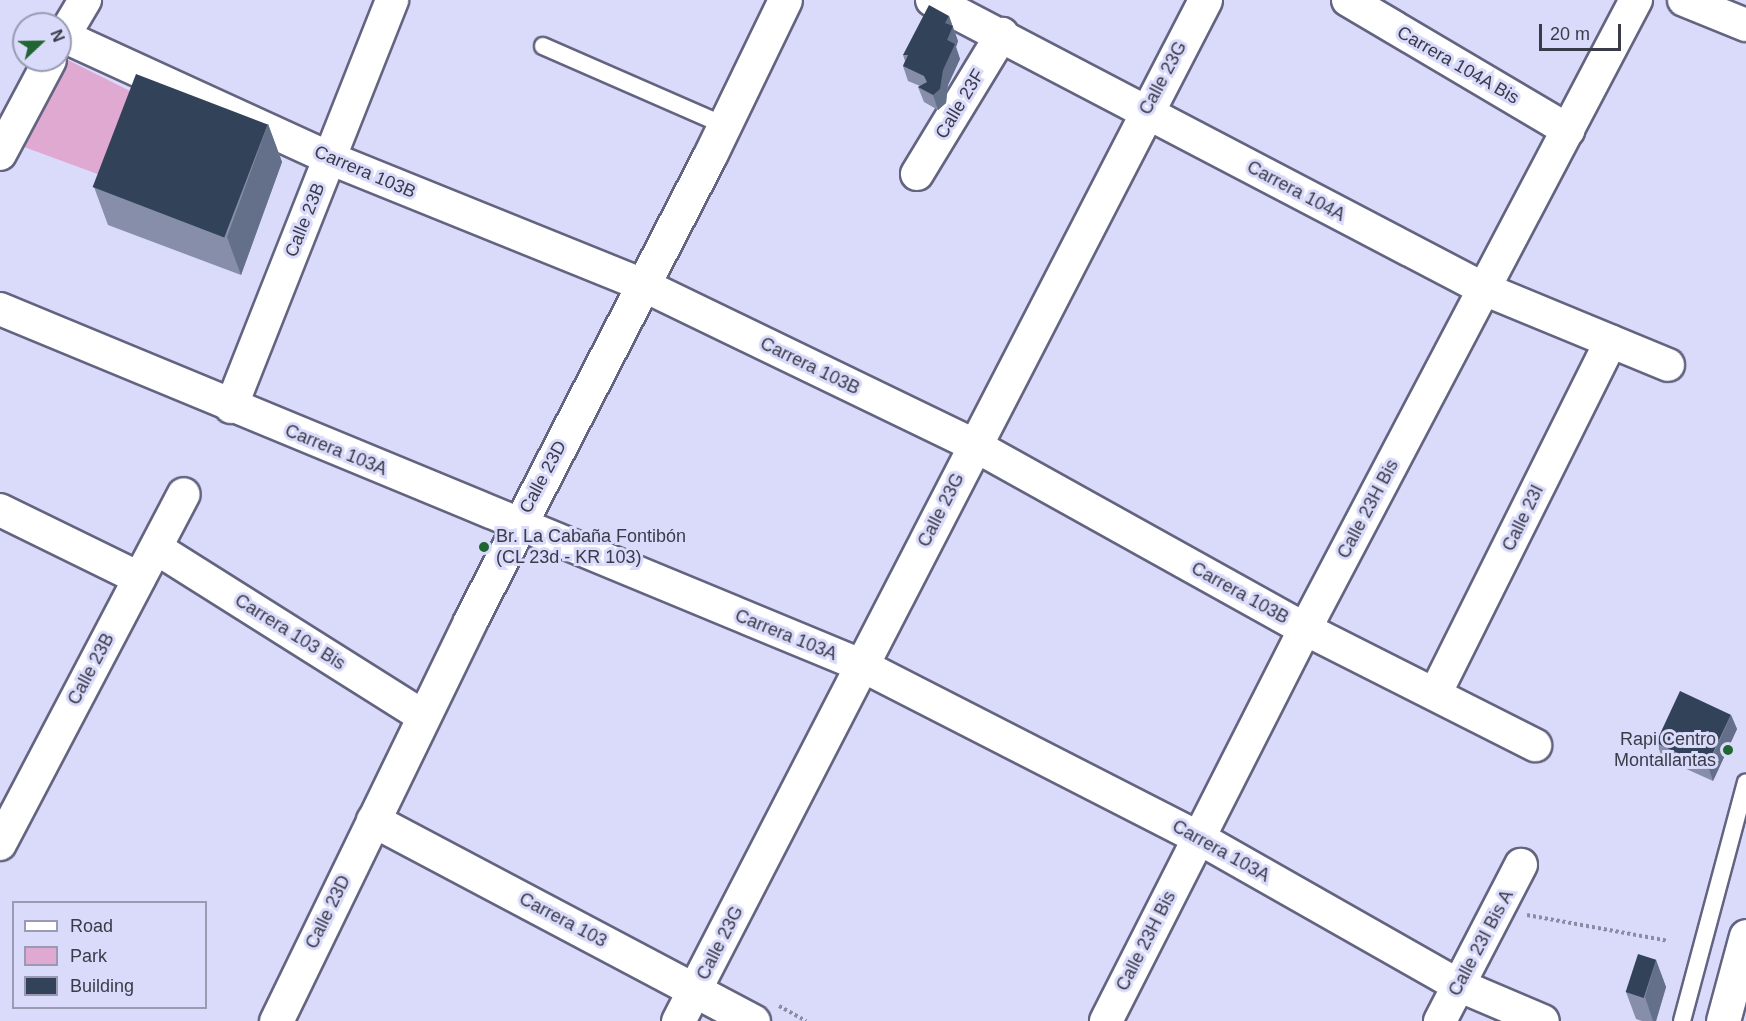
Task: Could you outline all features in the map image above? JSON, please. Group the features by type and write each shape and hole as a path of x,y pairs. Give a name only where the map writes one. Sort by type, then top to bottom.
{"street":[{"path":"72,22 85,0"},
{"name":"Calle 23B","path":"231,407 392,0"},
{"name":"Calle 23D","path":"276,1021 518,525 643,285 785,0"},
{"name":"Carrera 104A","path":"932,0 1002,34 1484,289 1668,365"},
{"name":"Calle 23G","path":"678,1021 863,666 974,445 1204,0"},
{"name":"Carrera 104A Bis","path":"1348,0 1568,129"},
{"name":"Calle 23H Bis","path":"1106,1021 1305,629 1636,0"},
{"path":"1684,0 1746,25"},
{"name":"Calle 23F","path":"917,174 1002,34"},
{"name":"Carrera 103B","path":"72,52 643,285 974,445 1305,629 1535,745"},
{"path":"0,154 44,72"},
{"name":"Carrera 103A","path":"0,309 231,407 863,666 1199,837 1458,985 1543,1021"},
{"name":"Calle 23I","path":"1435,694 1611,341"},
{"name":"Calle 23B","path":"0,844 184,494"},
{"path":"0,510 139,578"},
{"name":"Carrera 103 Bis","path":"156,548 424,717"},
{"name":"Carrera 103","path":"373,820 695,990 765,1013"},
{"name":"Calle 23I Bis A","path":"1440,1021 1521,865"},
{"path":"1723,1021 1746,936"}],"lane":[{"path":"543,46 724,125"},
{"path":"1682,1021 1746,782"}],"path":[{"path":"1498,910 1668,941"},
{"path":"765,1013 806,1021"}],"green space":[{"path":"72,62 142,97 111,179 16,144 58,72 72,72"}],"building":[{"path":"929,5 949,16 945,23 953,26 947,40 955,44 943,70 940,89 933,95 918,87 927,82 924,76 903,66 908,55 903,55"},
{"path":"136,74 268,125 224,237 93,187"},
{"path":"1680,691 1731,715 1707,766 1656,743"},
{"path":"1638,954 1656,960 1644,998 1626,992"}],"place":[{"name":"Br. La Cabaña Fontibón (CL 23d - KR 103)","path":"484,547"},
{"name":"Rapi Centro Montallantas","path":"1728,750"}]}
